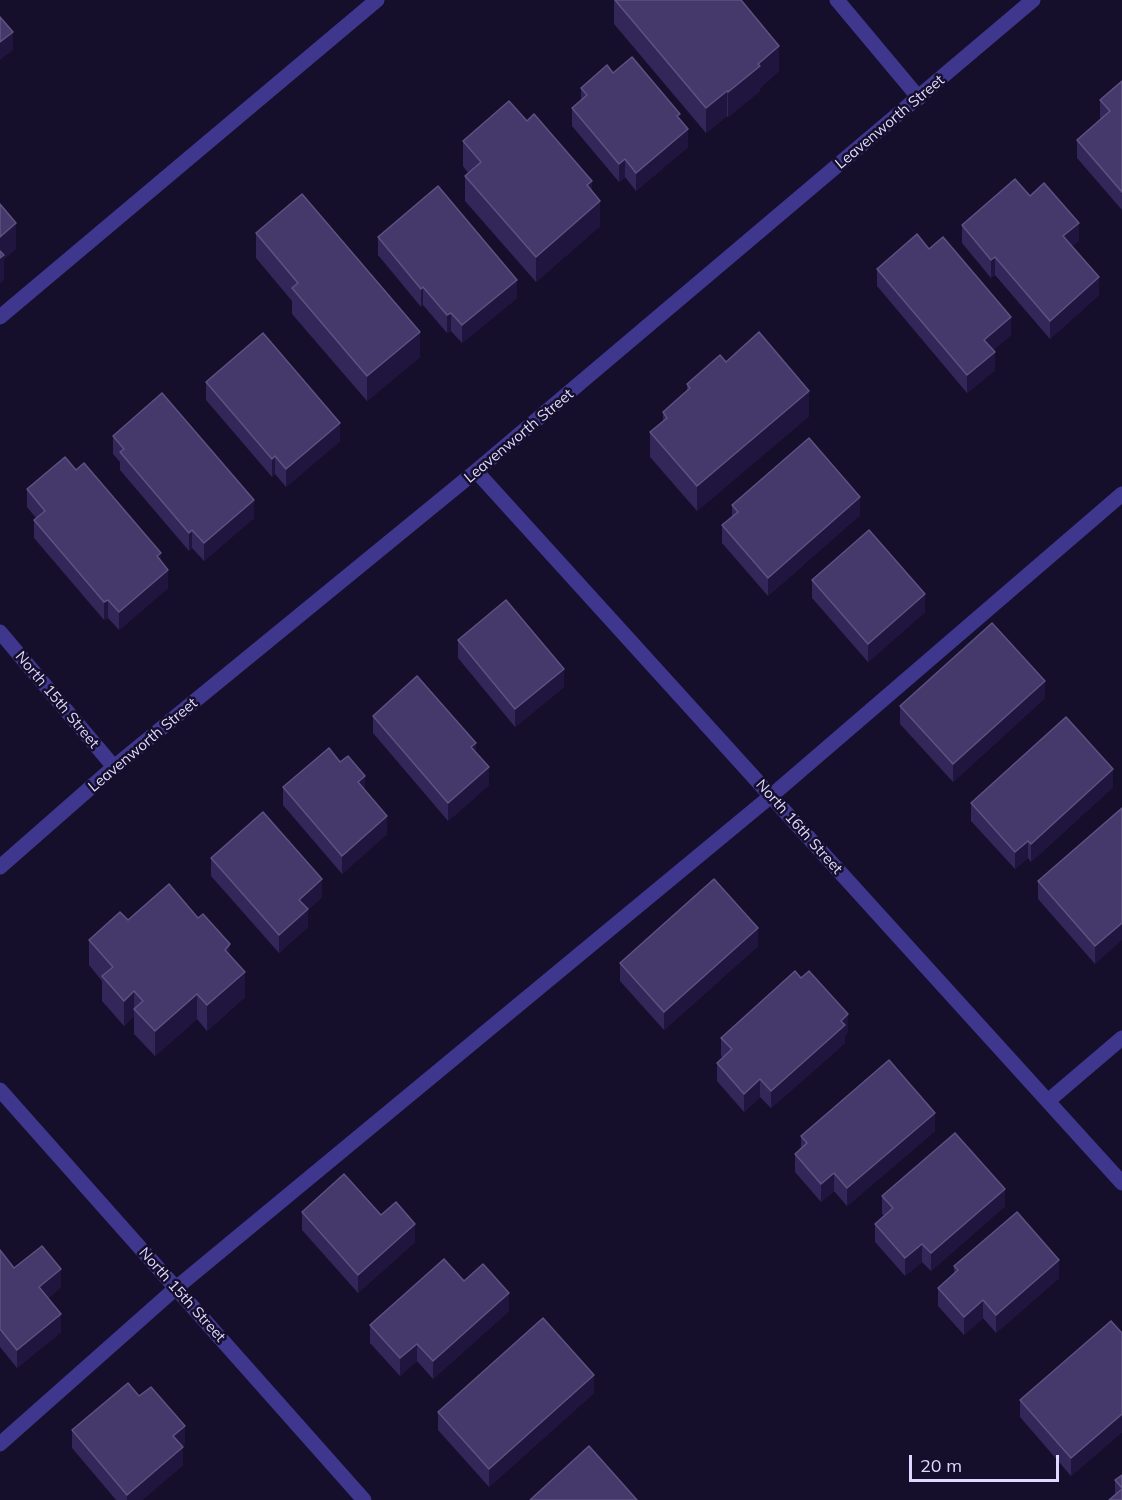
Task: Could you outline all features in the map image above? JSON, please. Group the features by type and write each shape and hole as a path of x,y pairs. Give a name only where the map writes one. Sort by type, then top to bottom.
{"street":[{"path":"0,317 377,0"},
{"path":"837,0 918,98"},
{"name":"Leavenworth Street","path":"0,867 114,768 476,471 1033,0"},
{"name":"North 16th Street","path":"476,471 1122,1183"},
{"path":"0,1444 176,1288 771,795 1122,495"},
{"name":"North 15th Street","path":"0,632 114,768"},
{"path":"1048,1101 1122,1038"},
{"name":"North 15th Street","path":"0,1090 364,1500"}],"building":[{"path":"615,0 741,0 779,46 758,64 760,66 706,108"},
{"path":"0,17 13,32 0,42"},
{"path":"632,57 680,114 677,116 688,129 636,173 625,159 619,164 572,108 587,95 581,88 607,65 613,73"},
{"path":"1122,81 1122,192 1077,140 1110,111 1100,100"},
{"path":"509,101 527,121 534,114 592,181 587,185 600,201 536,257 465,176 481,162 463,141"},
{"path":"1015,179 1030,196 1044,183 1079,223 1063,236 1099,277 1050,321 995,257 991,260 962,225"},
{"path":"438,186 517,280 462,325 451,313 447,315 423,287 421,289 378,237"},
{"path":"302,194 420,332 367,376 292,288 298,283 256,233"},
{"path":"0,204 16,223 0,237"},
{"path":"917,234 929,249 943,237 1011,317 984,340 995,352 967,375 877,269"},
{"path":"759,332 809,391 697,486 650,432 667,418 663,412 690,388 687,384 720,355 726,362"},
{"path":"263,333 340,423 286,469 275,456 272,459 206,382"},
{"path":"162,393 254,500 204,543 192,530 189,533 120,452 124,449 113,436"},
{"path":"809,438 860,497 768,578 722,525 738,512 732,505"},
{"path":"65,457 76,470 84,463 161,553 157,556 168,570 119,612 108,600 104,602 34,520 45,511 27,489"},
{"path":"869,530 925,594 868,644 812,580"},
{"path":"506,600 564,669 515,709 458,640"},
{"path":"992,623 1045,681 953,764 900,706"},
{"path":"417,676 476,743 471,747 489,767 448,803 373,716"},
{"path":"1066,717 1113,769 1031,844 1028,841 1015,852 971,803"},
{"path":"329,748 340,762 348,756 365,776 358,782 387,816 342,856 283,787"},
{"path":"1122,808 1122,923 1095,946 1038,881"},
{"path":"263,812 322,879 299,900 308,909 279,935 211,858"},
{"path":"714,879 758,928 664,1012 620,963"},
{"path":"169,884 198,918 203,914 230,944 225,950 245,972 207,1005 197,994 155,1031 134,1009 143,1001 134,991 124,1001 102,976 113,967 89,940 120,912 128,920"},
{"path":"795,971 801,978 809,971 848,1014 841,1021 845,1025 771,1091 760,1079 744,1094 717,1063 732,1049 721,1038"},
{"path":"889,1060 935,1113 847,1188 834,1173 821,1184 795,1154 807,1143 801,1136"},
{"path":"955,1133 1005,1189 931,1253 922,1244 905,1258 875,1224 893,1208 882,1196"},
{"path":"344,1174 381,1215 396,1202 415,1224 358,1275 302,1212"},
{"path":"1017,1212 1059,1260 996,1315 983,1300 964,1317 938,1288 958,1270 954,1266"},
{"path":"42,1246 61,1269 39,1287 61,1314 17,1350 0,1329 0,1250 14,1268"},
{"path":"444,1259 464,1281 483,1264 509,1293 433,1361 417,1344 400,1358 370,1325"},
{"path":"543,1318 594,1375 489,1469 438,1412"},
{"path":"1111,1321 1122,1333 1122,1414 1071,1458 1020,1400"},
{"path":"128,1383 139,1396 151,1387 185,1426 173,1436 183,1447 127,1495 72,1430"},
{"path":"589,1446 637,1500 530,1500"},
{"path":"1122,1475 1122,1488 1115,1480"},
{"path":"1122,1489 1122,1500 1109,1500"}]}
